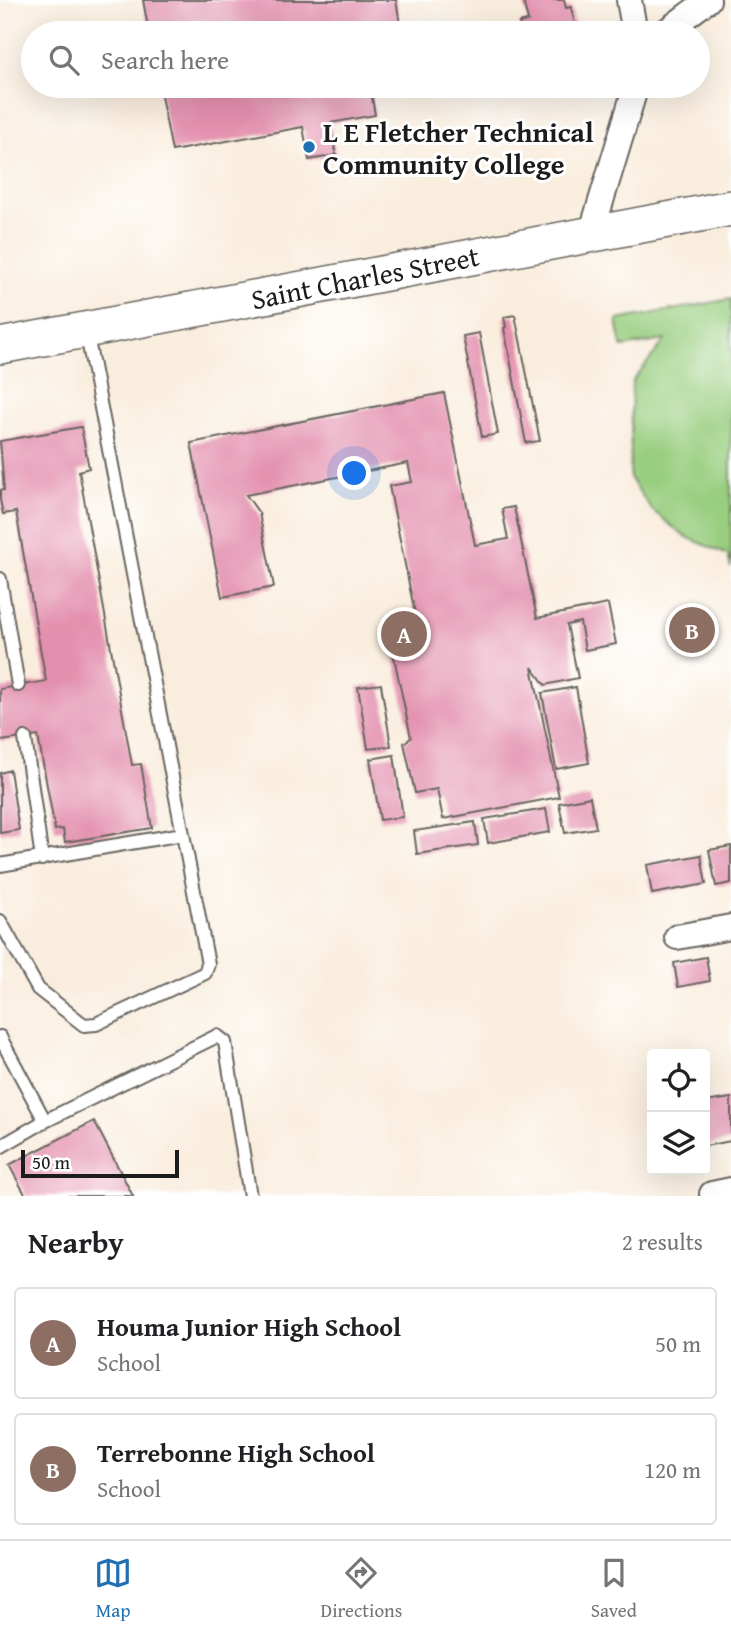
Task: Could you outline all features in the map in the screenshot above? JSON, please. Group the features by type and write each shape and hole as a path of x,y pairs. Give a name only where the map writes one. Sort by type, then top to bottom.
{"street":[{"path":"629,0 633,21"},
{"path":"680,21 708,0"},
{"path":"591,234 632,98"},
{"name":"Saint Charles Street","path":"0,346 731,208"},
{"path":"677,937 731,927"}],"lane":[{"path":"0,922 38,989 84,1025 96,1024 205,973 208,964 86,330"},
{"path":"0,579 18,685"},
{"path":"26,738 42,859"},
{"path":"0,864 183,834"},
{"path":"0,1147 45,1121 217,1036 225,1042 250,1196"},
{"path":"0,1037 45,1121"}],"green space":[{"path":"731,299 731,568 728,555 684,536 652,510 630,478 632,382 665,340 622,347 617,320"}],"building":[{"path":"143,0 396,0 400,21 147,21"},
{"path":"523,0 564,0 566,8 571,7 574,21 528,21"},
{"path":"161,98 372,98 375,115 330,123 336,155 309,160 303,127 172,151"},
{"path":"515,315 540,441 526,443 504,328 504,317"},
{"path":"479,333 498,434 482,437 463,336"},
{"path":"444,393 475,545 508,539 502,509 514,507 537,618 608,604 616,644 585,650 580,622 567,625 578,678 545,685 532,667 559,797 443,819 437,789 415,793 404,743 411,738 390,638 419,633 389,486 412,482 408,463 246,495 259,513 274,587 222,597 191,443"},
{"path":"81,427 89,468 79,471 132,765 141,764 152,828 65,842 63,829 55,830 38,736 0,741 0,689 46,681 16,512 3,514 0,500 0,490 4,490 0,441"},
{"path":"381,684 391,746 368,749 358,687"},
{"path":"576,687 589,763 556,769 542,693"},
{"path":"394,755 403,817 380,820 370,759"},
{"path":"10,770 19,830 0,833 0,773"},
{"path":"590,797 596,828 565,833 559,803"},
{"path":"546,809 550,832 488,843 484,819"},
{"path":"475,822 478,845 417,854 414,831"},
{"path":"731,846 731,883 716,886 709,850"},
{"path":"701,855 706,884 652,894 647,865"},
{"path":"706,957 710,981 678,987 674,963"},
{"path":"731,1098 731,1141 710,1145 710,1101"},
{"path":"94,1121 133,1196 26,1196 9,1165"}],"place":[{"name":"L E Fletcher Technical Community College","path":"309,147"},
{"name":"Terrebonne High School","path":"692,630"},
{"name":"Houma Junior High School","path":"404,634"}]}
